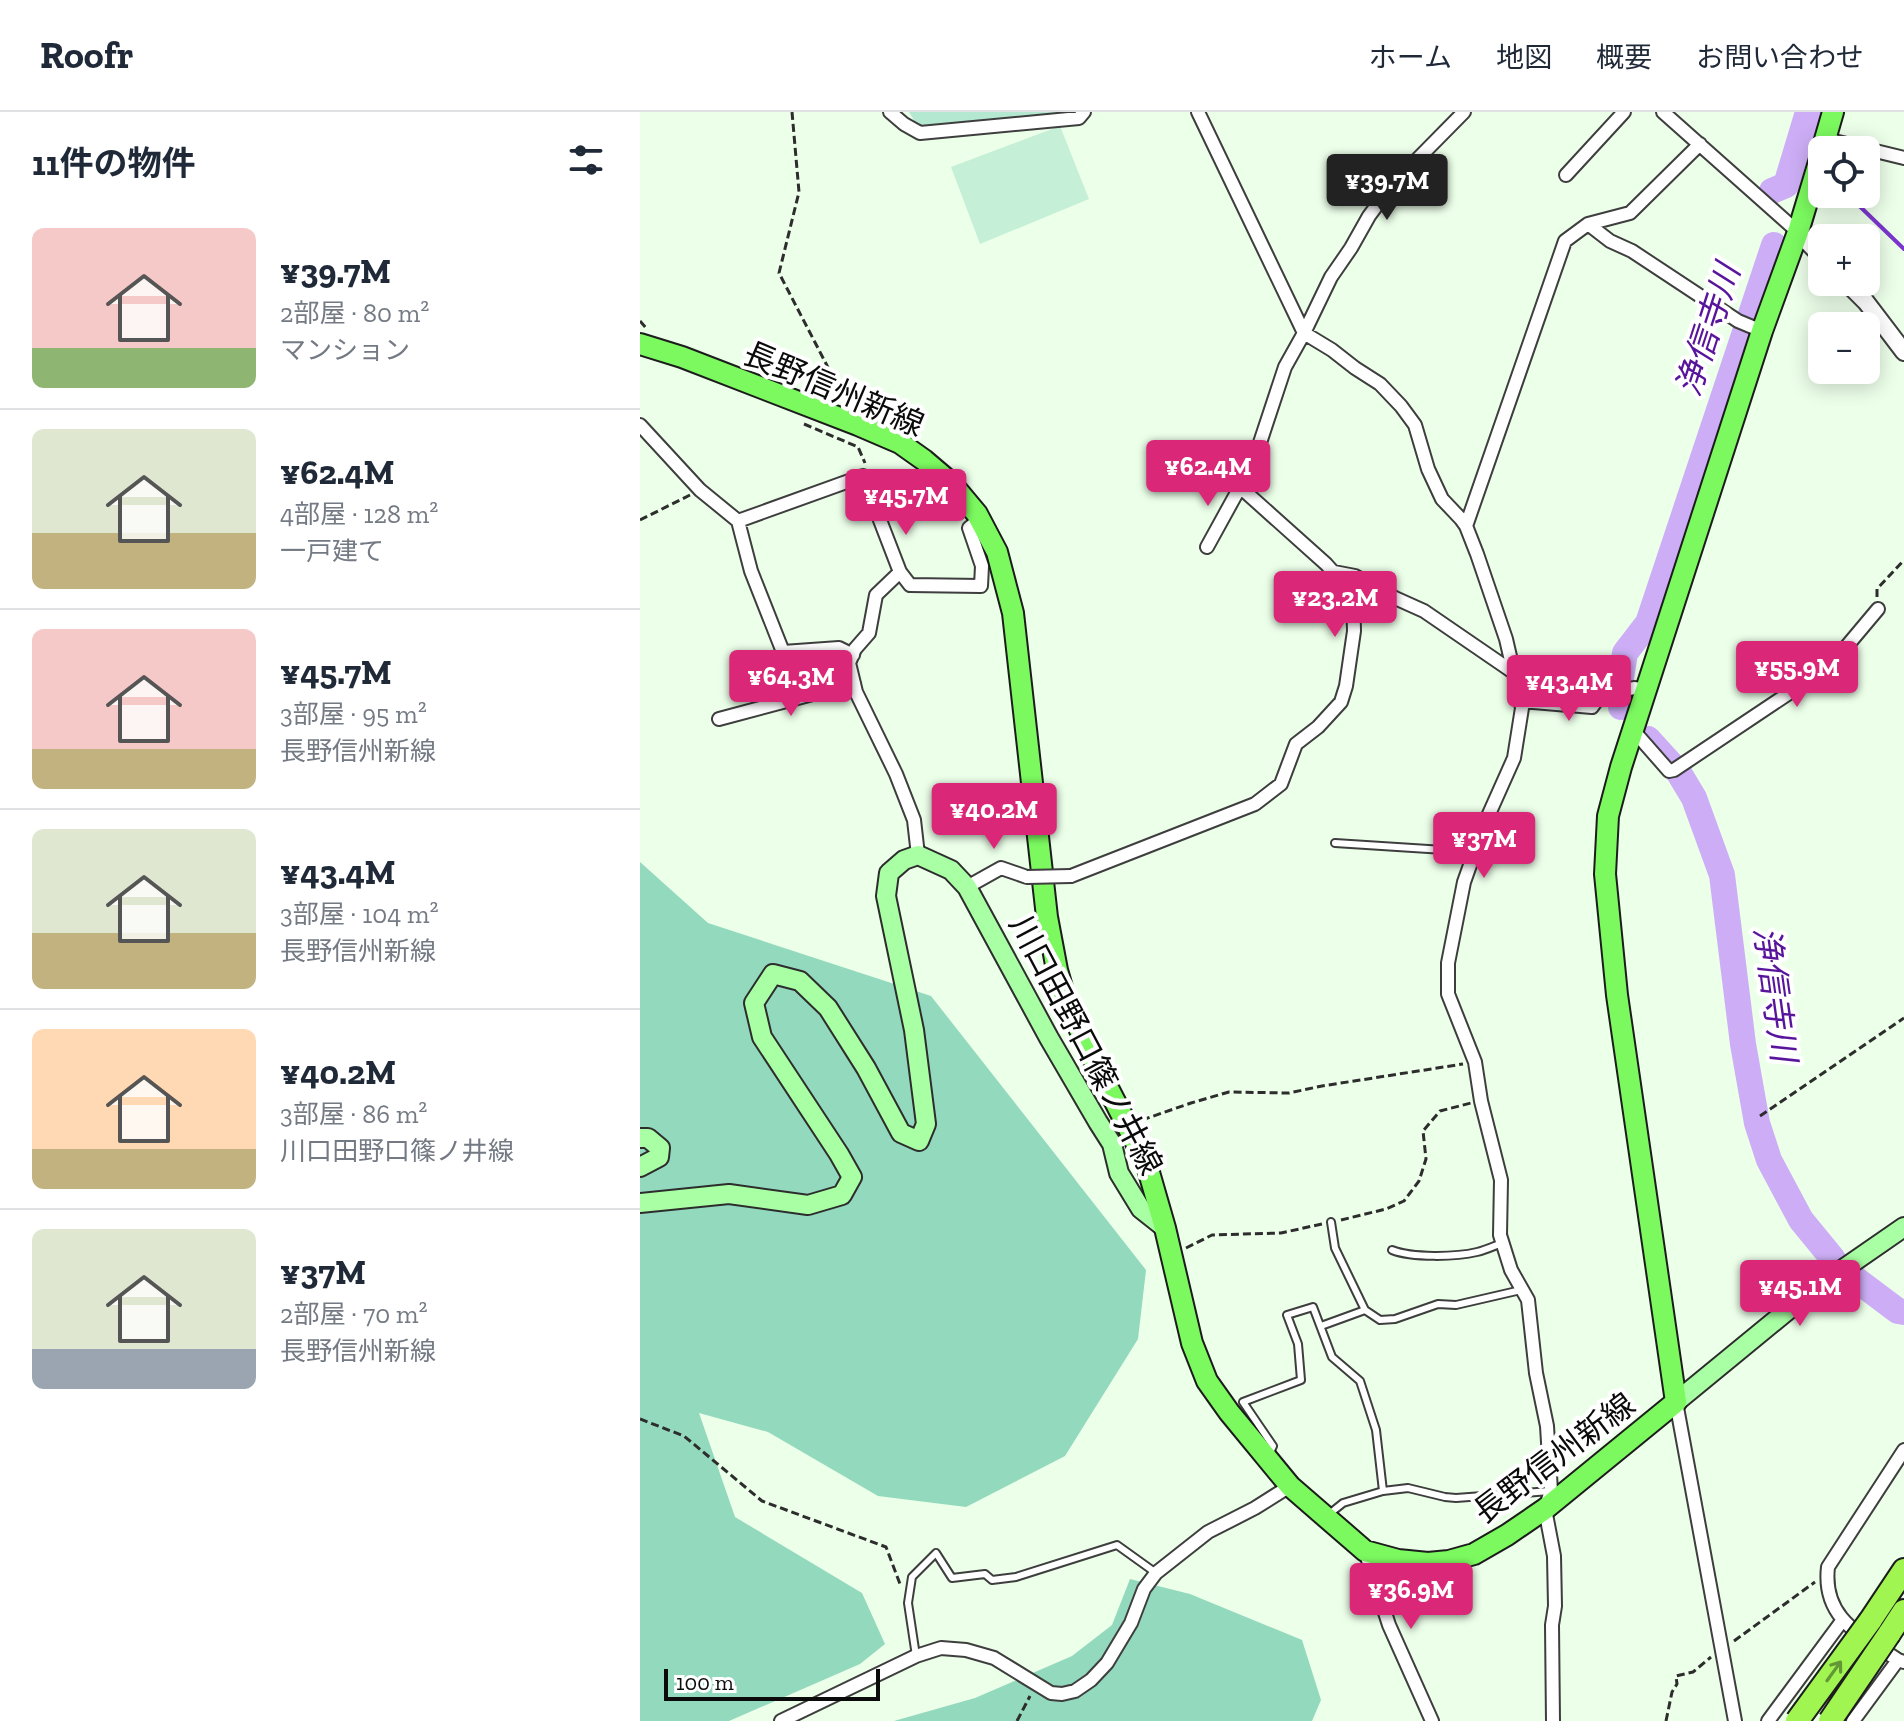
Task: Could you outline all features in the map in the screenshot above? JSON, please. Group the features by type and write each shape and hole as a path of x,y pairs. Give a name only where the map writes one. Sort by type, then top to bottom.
{"highway":[{"path":"1797,1721 1904,1570"},
{"path":"1830,1721 1904,1611"}],"main road":[{"name":"長野信州新線","path":"1826,136 1833,112"},
{"name":"長野信州新線","path":"640,344 682,357 900,443 951,483 980,519 997,552 1013,613 1047,917 1057,970 1075,1021 1146,1162 1192,1343 1207,1381 1290,1486 1365,1551 1398,1560 1428,1563 1449,1561 1474,1554 1507,1535 1676,1402 1617,995 1605,874 1608,816 1633,730 1641,689 1750,326 1798,232 1808,198"},
{"name":"川口田野口篠ノ井線","path":"918,855 951,870 967,887 1049,1038 1112,1144 1119,1173 1141,1209 1165,1228"},
{"path":"640,1203 729,1194 808,1205 842,1195 852,1177 762,1037 754,1003 773,974 800,981 828,1008 866,1068 901,1133 919,1141 926,1124 914,1030 886,896 889,873 904,860 918,855"},
{"path":"640,1138 648,1138 660,1148 659,1157 640,1167"},
{"path":"1676,1402 1810,1292 1904,1227"}],"street":[{"path":"890,112 920,133 1079,118 1084,112"},
{"path":"1198,112 1304,333 1380,384 1415,425 1428,469 1442,499 1466,526 1490,587 1521,701 1514,758 1485,823 1464,882 1448,963 1448,994 1475,1062 1481,1101 1501,1180 1500,1235 1511,1270 1528,1300 1536,1373 1547,1426 1548,1500 1554,1556 1553,1721"},
{"path":"1207,547 1252,467 1285,367 1331,277 1392,185 1464,112"},
{"path":"1566,175 1624,112"},
{"path":"1663,112 1808,242"},
{"path":"1466,526 1565,241 1588,224 1630,213 1700,144"},
{"path":"1880,155 1904,158"},
{"path":"1588,224 1610,241 1632,251 1750,326"},
{"path":"1860,296 1904,352"},
{"path":"640,425 700,490 738,521 751,571 783,652 839,648 853,655"},
{"path":"738,521 863,476 900,572 910,585 981,586 982,566 969,528 980,519"},
{"path":"967,887 1001,868 1027,877 1071,876 1255,804 1281,784 1296,744 1318,727 1341,702 1354,631 1353,594 1334,572 1240,487"},
{"path":"900,572 876,595 869,633 855,649 849,663 856,692 896,774 914,820 918,855"},
{"path":"1334,572 1355,576 1424,611 1513,672"},
{"path":"1633,730 1669,771 1676,768 1831,665 1878,609"},
{"path":"719,719 854,683"},
{"path":"1521,701 1592,707 1602,693 1641,689"},
{"path":"1676,1402 1735,1721"},
{"path":"1853,1721 1901,1661 1842,1621 1832,1604 1826,1584 1828,1567 1904,1450"},
{"path":"781,1721 916,1656 941,1648 994,1658 1051,1693 1075,1691 1107,1663 1131,1623 1144,1589 1156,1573 1208,1532 1290,1486"},
{"path":"1365,1551 1389,1625 1432,1721"},
{"path":"1768,1721 1842,1621"}],"lane":[{"path":"1335,843 1475,852"},
{"path":"1331,1222 1335,1248 1365,1310 1380,1320 1395,1319 1438,1304 1456,1305 1523,1290"},
{"path":"1392,1250 1404,1255 1446,1254 1476,1252 1502,1243"},
{"path":"1268,1458 1273,1446 1243,1402 1301,1380 1298,1344 1287,1315 1313,1307 1332,1357 1360,1381 1376,1430 1383,1491"},
{"path":"1321,1326 1365,1310"},
{"path":"1325,1517 1343,1503 1383,1491 1408,1488 1456,1498 1548,1500"},
{"path":"916,1656 908,1603 912,1577 936,1553 952,1578 985,1574 992,1580 1016,1577 1117,1545 1156,1573"}],"path":[{"path":"792,112 799,192 779,273 834,379 886,410 900,443"},
{"path":"800,422 858,447 866,465 863,476"},
{"path":"640,520 700,490"},
{"path":"1878,609 1877,589 1904,560"},
{"path":"1760,1116 1904,1018"},
{"path":"1141,1121 1229,1092 1289,1093 1475,1062"},
{"path":"1172,1255 1212,1235 1281,1233 1386,1209 1404,1201 1419,1181 1426,1159 1423,1131 1440,1111 1481,1101"},
{"path":"640,1419 684,1436 762,1501 886,1547 908,1603"},
{"path":"1666,1721 1672,1692 1677,1684 1676,1676 1693,1672 1828,1574"},
{"path":"1017,1721 1037,1683"}],"green space":[{"path":"909,112 1064,112 918,127"},
{"path":"1060,126 1089,199 980,244 951,167"},
{"path":"640,862 708,923 931,996 1146,1270 1138,1339 1065,1456 966,1507 878,1496 768,1432 699,1413 735,1517 862,1593 885,1644 860,1664 729,1721 640,1721"},
{"path":"1130,1579 1190,1594 1302,1640 1321,1700 1312,1721 894,1721 975,1698 1072,1656 1112,1625"}],"waterway":[{"name":"浄信寺川","path":"1772,191 1786,185 1808,112"},
{"path":"1862,208 1904,249"},
{"name":"浄信寺川","path":"1621,707 1625,653 1648,623 1774,245"},
{"name":"浄信寺川","path":"1648,739 1679,773 1694,798 1722,875 1743,1044 1757,1123 1769,1160 1801,1220 1833,1259"},
{"name":"浄信寺川","path":"1854,1278 1898,1311 1904,1312"}]}
